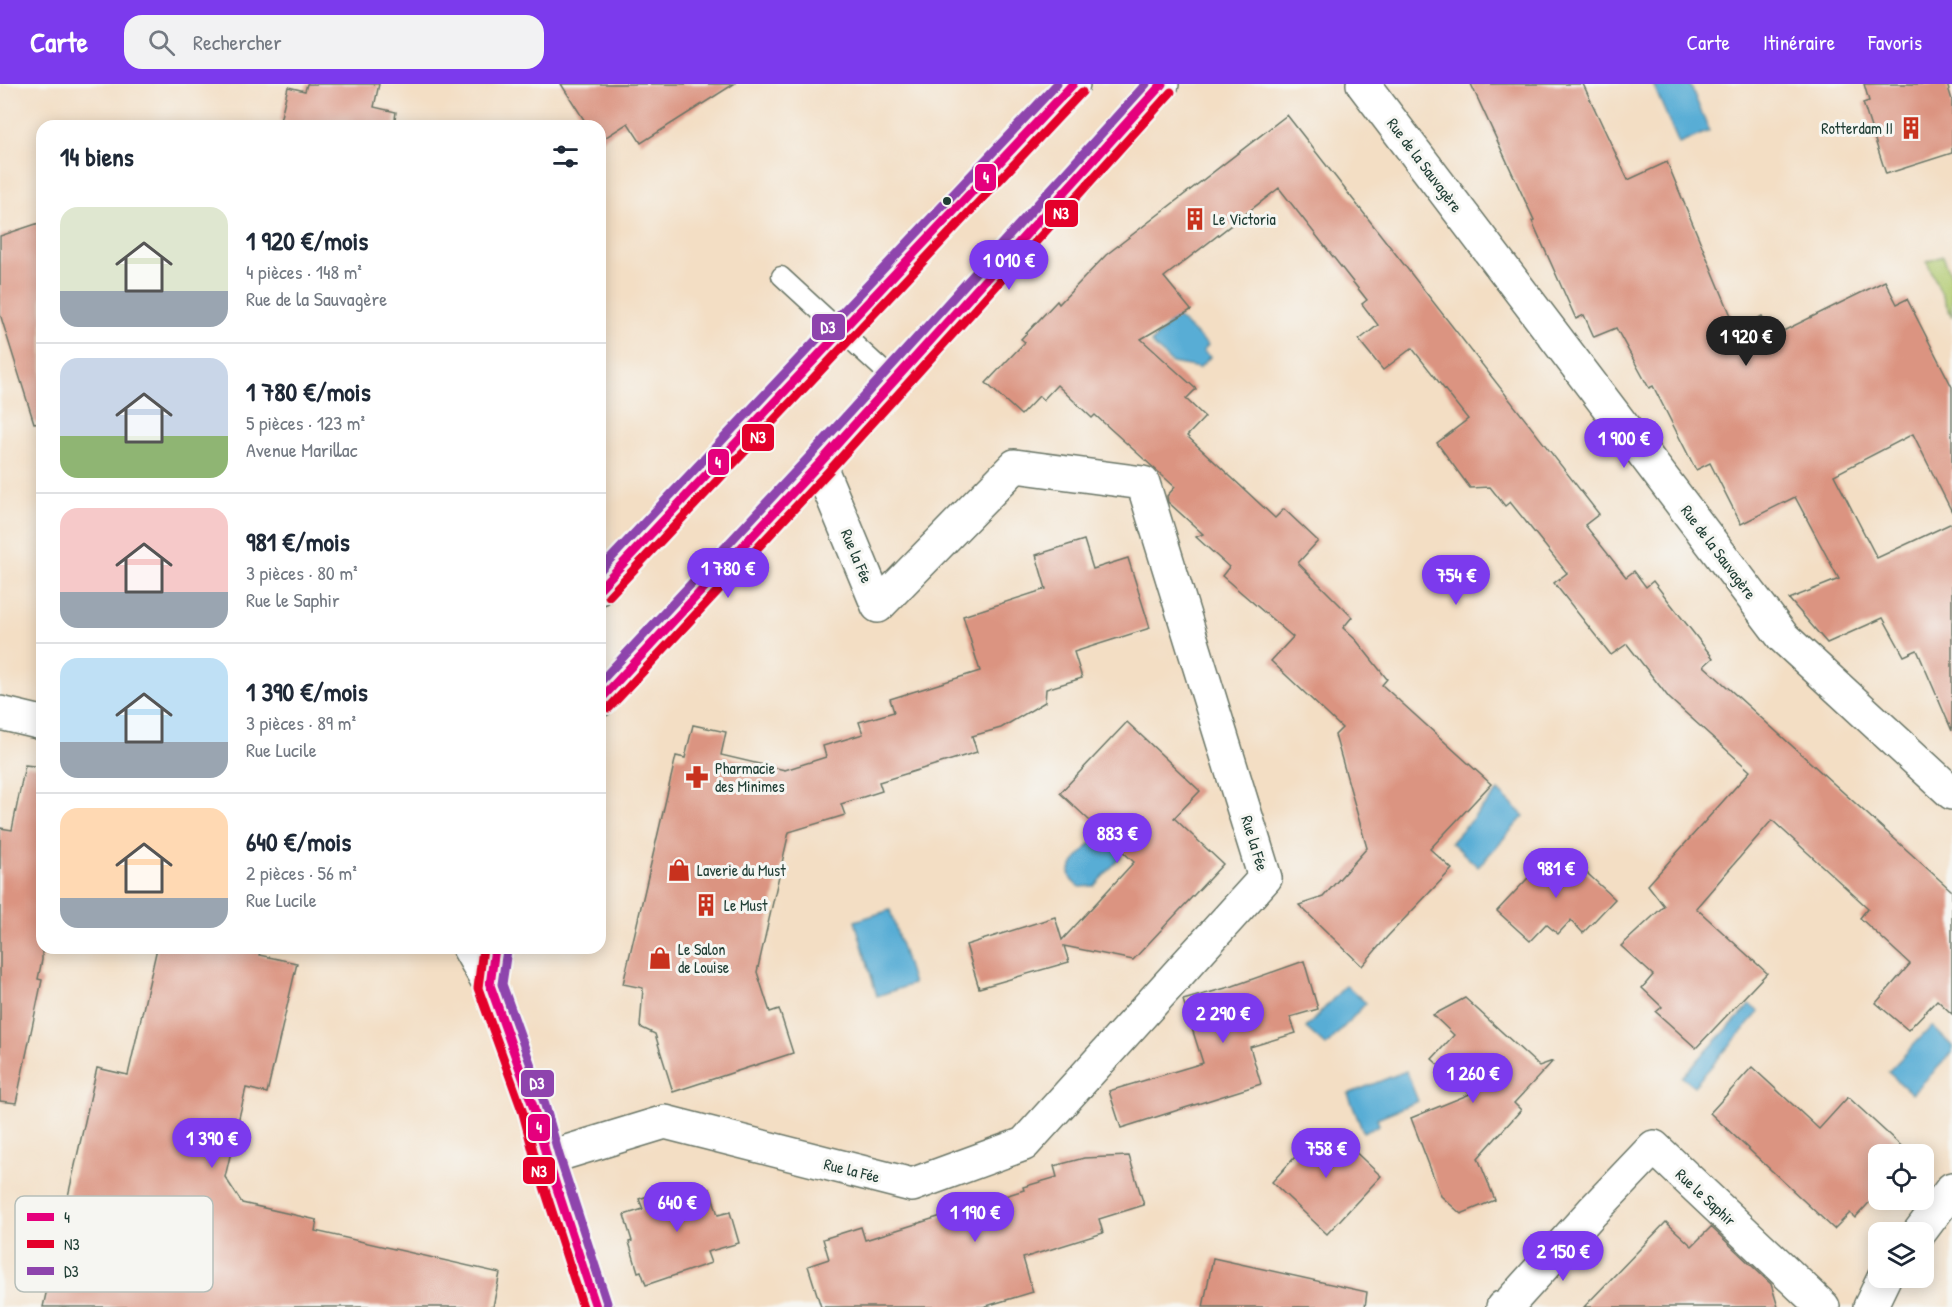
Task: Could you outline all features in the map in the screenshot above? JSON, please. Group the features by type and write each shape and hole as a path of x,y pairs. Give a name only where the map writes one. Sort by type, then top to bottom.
{"street":[{"path":"606,582 1073,84"},
{"path":"606,694 819,464 1162,84"},
{"name":"Rue de la Sauvagère","path":"1363,84 1784,638 1952,793"},
{"name":"Rue la Fée","path":"547,1158 665,1122 912,1185 1024,1144 1265,878 1143,483 1015,466 878,606 819,464"},
{"path":"0,713 36,722"},
{"path":"472,954 490,985 534,1109 547,1158 596,1307"},
{"path":"490,985 494,954"},
{"name":"Rue le Saphir","path":"1503,1307 1508,1305 1654,1147 1823,1307"},
{"path":"1926,1222 1952,1189"},
{"path":"1870,1307 1879,1288"}],"lane":[{"path":"781,276 894,380"}],"green space":[{"path":"1943,256 1952,278 1952,317 1927,262"}],"water":[{"path":"1653,84 1690,84 1709,131 1679,144"},
{"path":"1176,316 1208,345 1203,351 1210,357 1199,368 1172,363 1151,343"},
{"path":"1498,791 1524,816 1478,867 1451,842"},
{"path":"1108,833 1122,849 1121,857 1094,886 1080,887 1069,875 1072,866 1094,841"},
{"path":"890,910 913,984 877,996 855,921"},
{"path":"1346,985 1366,1003 1326,1046 1306,1028"},
{"path":"1750,1005 1759,1012 1694,1086 1682,1077"},
{"path":"1932,1026 1952,1046 1952,1053 1912,1094 1888,1072"},
{"path":"1406,1071 1418,1101 1377,1118 1379,1125 1363,1132 1348,1094"}],"building":[{"path":"307,84 379,84 374,107 396,112 395,120 280,120 288,87 305,91"},
{"path":"561,84 734,84 641,143 628,123 606,137 606,120 584,120"},
{"path":"1471,84 1583,84 1628,180 1667,162 1737,330 1762,316 1773,336 1885,281 1897,304 1907,299 1952,387 1952,512 1913,434 1834,475 1877,558 1952,523 1952,731 1917,650 1904,656 1883,618 1827,643 1789,599 1839,579 1795,497 1741,524 1710,463 1696,470 1653,386 1649,388 1616,328 1594,337 1584,315 1576,319 1532,221 1534,220"},
{"name":"Rotterdam II","path":"1864,84 1947,84 1952,100 1952,153 1886,174 1863,103 1869,101"},
{"path":"1287,115 1599,514 1585,525 1626,577 1634,571 1646,587 1653,581 1713,658 1704,666 1952,891 1952,1014 1937,1000 1908,1030 1876,1003 1910,964 1860,918 1868,908 1772,820 1696,908 1767,973 1696,1048 1656,1012 1662,1007 1642,988 1653,975 1621,946 1664,906 1648,885 1750,771 1669,698 1627,644 1611,655 1554,583 1567,573 1510,502 1505,506 1490,487 1470,488 1437,443 1468,419 1412,348 1383,370 1359,340 1378,325 1362,304 1367,300 1279,188 1164,277 1191,310 1141,339 1196,389 1186,399 1205,417 1187,436 1275,518 1284,509 1318,541 1298,563 1352,617 1343,628 1356,640 1387,679 1382,685 1491,784 1430,849 1452,869 1362,966 1299,905 1323,897 1367,848 1335,735 1342,728 1271,661 1293,637 1222,576 1229,567 1196,537 1203,534 1168,502 1167,496 1175,487 1095,415 1092,418 1057,385 1043,400 1039,396 1021,415 986,383 1025,342 1021,339 1057,301 1059,304 1106,255"},
{"path":"36,224 36,423 34,423 0,314 0,236"},
{"path":"1084,540 1093,569 1128,558 1150,628 1074,652 1082,678 1046,689 1045,702 1001,728 972,736 977,752 879,782 882,791 841,804 845,815 789,832 757,972 770,1012 779,1009 793,1053 673,1092 655,1034 640,1027 643,988 623,984 676,756 685,758 693,725 726,732 721,755 785,770 826,757 823,746 863,734 859,722 894,712 890,699 980,671 963,616 1046,589 1036,555"},
{"path":"1127,722 1200,791 1174,818 1223,864 1133,960 1064,946 1069,962 979,988 966,945 1055,917 1062,940 1134,862 1060,793"},
{"path":"25,765 36,766 36,954 42,954 38,979 42,980 16,1103 0,1101 0,828 12,830"},
{"path":"1562,850 1615,899 1583,933 1571,920 1558,934 1546,924 1530,941 1497,911 1543,862 1547,866"},
{"path":"156,954 259,954 297,963 267,1093 246,1088 225,1177 242,1203 317,1220 315,1231 500,1273 493,1307 43,1307 46,1292 213,1292 213,1196 68,1196 97,1068 128,1075"},
{"path":"1304,961 1318,1009 1290,1017 1296,1033 1250,1047 1261,1084 1121,1128 1109,1091 1203,1063 1183,1000 1233,986"},
{"path":"1465,998 1539,1066 1553,1061 1514,1103 1521,1110 1478,1158 1495,1200 1461,1214 1441,1196 1411,1118 1470,1094 1432,1059 1454,1035 1433,1015"},
{"path":"1752,1067 1819,1129 1848,1097 1899,1144 1868,1144 1868,1204 1855,1218 1850,1213 1834,1229 1710,1113"},
{"path":"1319,1131 1333,1131 1381,1176 1327,1234 1272,1182"},
{"path":"1129,1156 1144,1205 1099,1219 1103,1233 1023,1258 1033,1292 983,1307 821,1307 808,1266 829,1259 823,1239 861,1227 865,1240 1024,1190 1023,1187 1057,1177 1054,1166 1084,1158"},
{"path":"686,1183 690,1195 710,1189 718,1215 730,1212 739,1243 707,1252 711,1263 646,1285 641,1271 638,1272 624,1215 643,1209 639,1199"},
{"path":"1666,1222 1692,1246 1711,1227 1771,1284 1778,1307 1584,1307"},
{"path":"1213,1258 1367,1292 1365,1307 1203,1307"}],"transit line":[{"name":"D3","path":"606,564 1057,84"},
{"name":"4","path":"606,582 1073,84"},
{"name":"D3","path":"606,676 810,456 1146,84"},
{"name":"4","path":"606,694 819,464 1162,84"},
{"name":"N3","path":"609,596 1082,92"},
{"name":"N3","path":"609,708 828,472 1171,92"},
{"name":"N3","path":"482,954 478,988 523,1113 536,1162 583,1307"},
{"name":"4","path":"494,954 490,985 534,1109 547,1158 596,1307"},
{"name":"D3","path":"506,954 502,984 545,1105 607,1303"}],"place":[{"name":"Rotterdam II","path":"1911,128"},
{"name":"Le Victoria","path":"1195,219"},
{"name":"Pharmacie des Minimes","path":"697,777"},
{"name":"Laverie du Must","path":"679,870"},
{"name":"Le Must","path":"706,905"},
{"name":"Le Salon de Louise","path":"660,958"}]}
